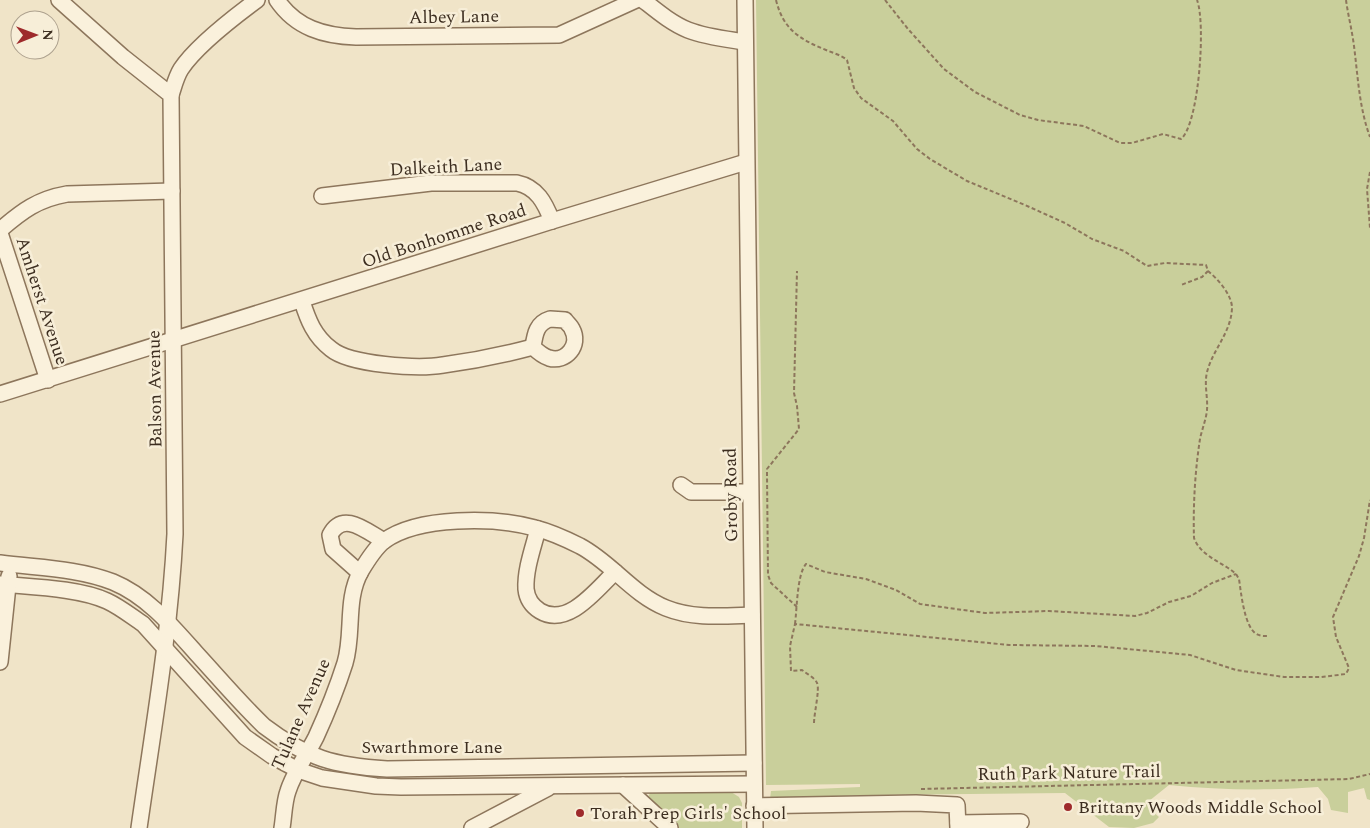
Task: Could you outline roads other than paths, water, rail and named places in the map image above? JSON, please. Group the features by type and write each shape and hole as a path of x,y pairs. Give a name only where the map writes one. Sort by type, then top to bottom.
{"street":[{"path":"59,0 123,57 171,95 181,70 192,56 234,17 257,0"},
{"name":"Albey Lane","path":"277,0 300,24 327,35 356,37 559,35 636,0"},
{"path":"643,0 666,18 688,30 745,42"},
{"path":"745,0 746,162"},
{"name":"Balson Avenue","path":"139,828 165,648 175,534 171,95"},
{"name":"Old Bonhomme Road","path":"0,394 746,162"},
{"name":"Groby Road","path":"746,162 755,828"},
{"name":"Dalkeith Lane","path":"322,196 431,182 517,183 530,188 539,195 552,221"},
{"path":"0,231 21,212 35,203 55,196 172,191"},
{"name":"Amherst Avenue","path":"0,231 48,380"},
{"path":"302,301 313,331 322,341 332,350 347,358 365,362 440,366 533,347"},
{"path":"680,485 691,492 750,492"},
{"name":"Tulane Avenue","path":"282,828 287,792 330,705 346,659 352,597 360,573 371,555 384,541 409,528 442,522 491,522 516,524 538,529 582,547 630,586 666,608 703,616 752,616"},
{"path":"360,573 333,549 330,535 334,528 340,523 356,525 384,541"},
{"path":"538,529 526,588 532,605 543,613 554,616 567,613 584,601 615,572"},
{"path":"0,662 5,564"},
{"name":"Swarthmore Lane","path":"5,564 83,573 112,582 142,598 167,620 264,726 307,754 343,764 364,768 387,769 754,763"},
{"path":"4,584 86,595 108,601 143,624 245,737 272,756 298,770 322,778 376,786 754,784"},
{"path":"551,766 552,786"},
{"path":"623,785 670,828"},
{"path":"472,828 552,786"},
{"path":"754,806 957,805 958,825 1021,822"}],"place":[{"name":"Brittany Woods Middle School","path":"1068,807"},
{"name":"Torah Prep Girls' School","path":"580,813"}]}
